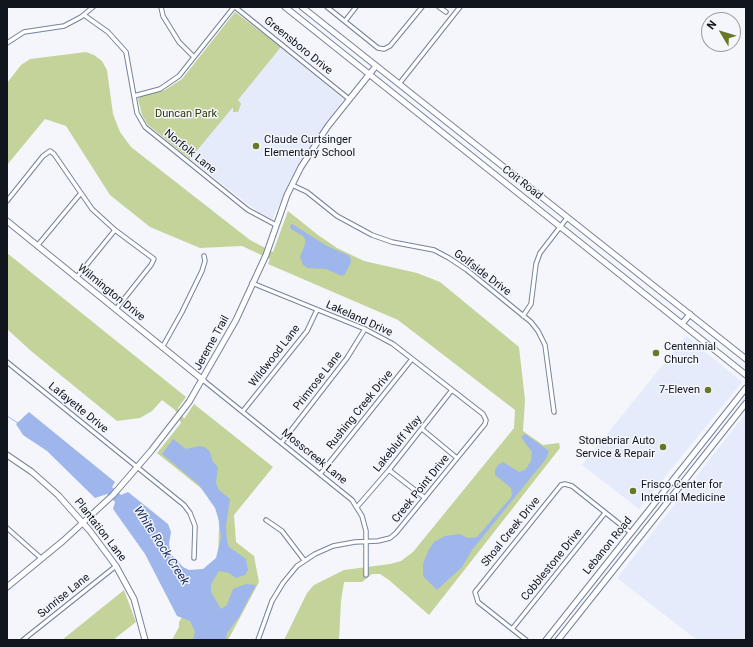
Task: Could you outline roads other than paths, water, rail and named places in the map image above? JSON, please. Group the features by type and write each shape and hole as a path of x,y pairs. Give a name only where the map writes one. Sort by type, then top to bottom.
{"main road":[{"name":"Coit Road","path":"285,7 746,375"},
{"name":"Coit Road","path":"302,7 746,359"},
{"name":"Jereme Trail","path":"7,587 83,524 118,490 180,414 203,380 231,330 266,255 292,185 310,152 349,99 376,66"},
{"path":"436,127 442,118"},
{"name":"Wilmington Drive","path":"7,221 203,380"},
{"path":"615,270 622,261"},
{"path":"682,324 690,314"},
{"name":"Lebanon Road","path":"546,640 746,388"},
{"name":"Lebanon Road","path":"558,640 746,403"},
{"path":"704,441 712,447"},
{"name":"Plantation Lane","path":"7,455 32,472 53,490 83,524 116,566 134,599 145,640"},
{"path":"631,533 639,539"}],"street":[{"path":"7,42 20,34 64,26 84,15 93,7"},
{"path":"134,96 152,92 166,86 179,76 235,7"},
{"name":"Greensboro Drive","path":"235,7 349,99"},
{"path":"327,7 378,48 384,49 390,46 422,7"},
{"path":"345,21 356,7"},
{"path":"439,7 446,12"},
{"path":"399,84 460,7"},
{"path":"161,8 163,16 179,42 194,57"},
{"name":"Norfolk Lane","path":"84,15 108,32 124,47 128,59 139,117 146,127 252,212 276,225"},
{"path":"7,201 43,156 50,151 56,156 92,209 115,230 154,259 151,265 116,309"},
{"name":"Golfside Drive","path":"292,185 307,192 337,216 372,235 392,242 434,250 449,258 467,270 523,316 538,331 545,345 554,412"},
{"path":"37,246 81,193"},
{"path":"523,316 531,304 536,264 540,253 567,218"},
{"path":"76,278 115,230"},
{"path":"162,346 182,312 202,271 205,261 204,256"},
{"name":"Lakeland Drive","path":"252,283 365,330 393,344 486,418"},
{"name":"Wildwood Lane","path":"243,411 307,331 317,310"},
{"name":"Primrose Lane","path":"282,442 347,358 365,330"},
{"name":"Rushing Creek Drive","path":"321,473 412,359"},
{"name":"Lafayette Drive","path":"7,362 184,505 190,513 195,533 194,558"},
{"name":"Mosscreek Lane","path":"203,380 321,473 352,500 364,521 368,542 366,575"},
{"name":"Lakebluff Way","path":"357,507 389,470 452,390"},
{"name":"Creek Point Drive","path":"258,640 272,601 292,571 304,560 333,546 386,539 396,533 485,424 486,418"},
{"path":"422,429 457,458"},
{"path":"389,470 425,498"},
{"name":"Shoal Creek Drive","path":"512,629 478,602 475,595 477,589 561,485 565,484 572,486 605,512"},
{"path":"605,512 631,533"},
{"name":"Cobblestone Drive","path":"512,629 605,512"},
{"path":"266,520 282,531 304,560"},
{"path":"7,528 42,559"},
{"name":"Sunrise Lane","path":"23,640 116,566"},
{"path":"512,629 526,640"}],"water":[{"path":"292,224 327,246 350,256 351,262 345,274 342,276 326,269 308,268 303,265 300,257 305,244 305,239 303,236 291,229 290,226"},
{"path":"29,412 115,482 112,487 121,495 128,492 168,524 171,532 169,544 171,554 183,567 189,570 203,569 216,558 221,538 219,521 215,508 199,485 162,454 173,439 186,449 200,446 205,447 210,452 213,462 218,467 216,483 219,490 230,499 226,526 227,541 229,547 246,559 248,570 245,575 236,578 229,573 219,571 211,584 211,592 221,609 227,605 233,589 246,584 256,585 239,617 227,633 226,640 193,640 195,632 190,621 177,616 145,554 113,509 115,502 107,494 95,498 47,451 23,435 16,424"},
{"path":"525,434 549,451 546,459 472,550 462,567 437,590 423,576 423,564 428,551 434,542 445,536 459,534 468,538 477,537 512,496 511,488 495,475 495,470 498,465 503,462 519,472 525,470 531,461 532,452 521,437"}],"waterway":[{"name":"White Rock Creek","path":"7,416 18,423"}],"place":[{"name":"Claude Curtsinger Elementary School","path":"256,146"},
{"name":"Centennial Church","path":"656,353"},
{"name":"7-Eleven","path":"708,390"},
{"name":"Stonebriar Auto Service & Repair","path":"663,447"},
{"name":"Frisco Center for Internal Medicine","path":"633,491"}],"park label":[{"name":"Duncan Park","path":"186,114"}]}
